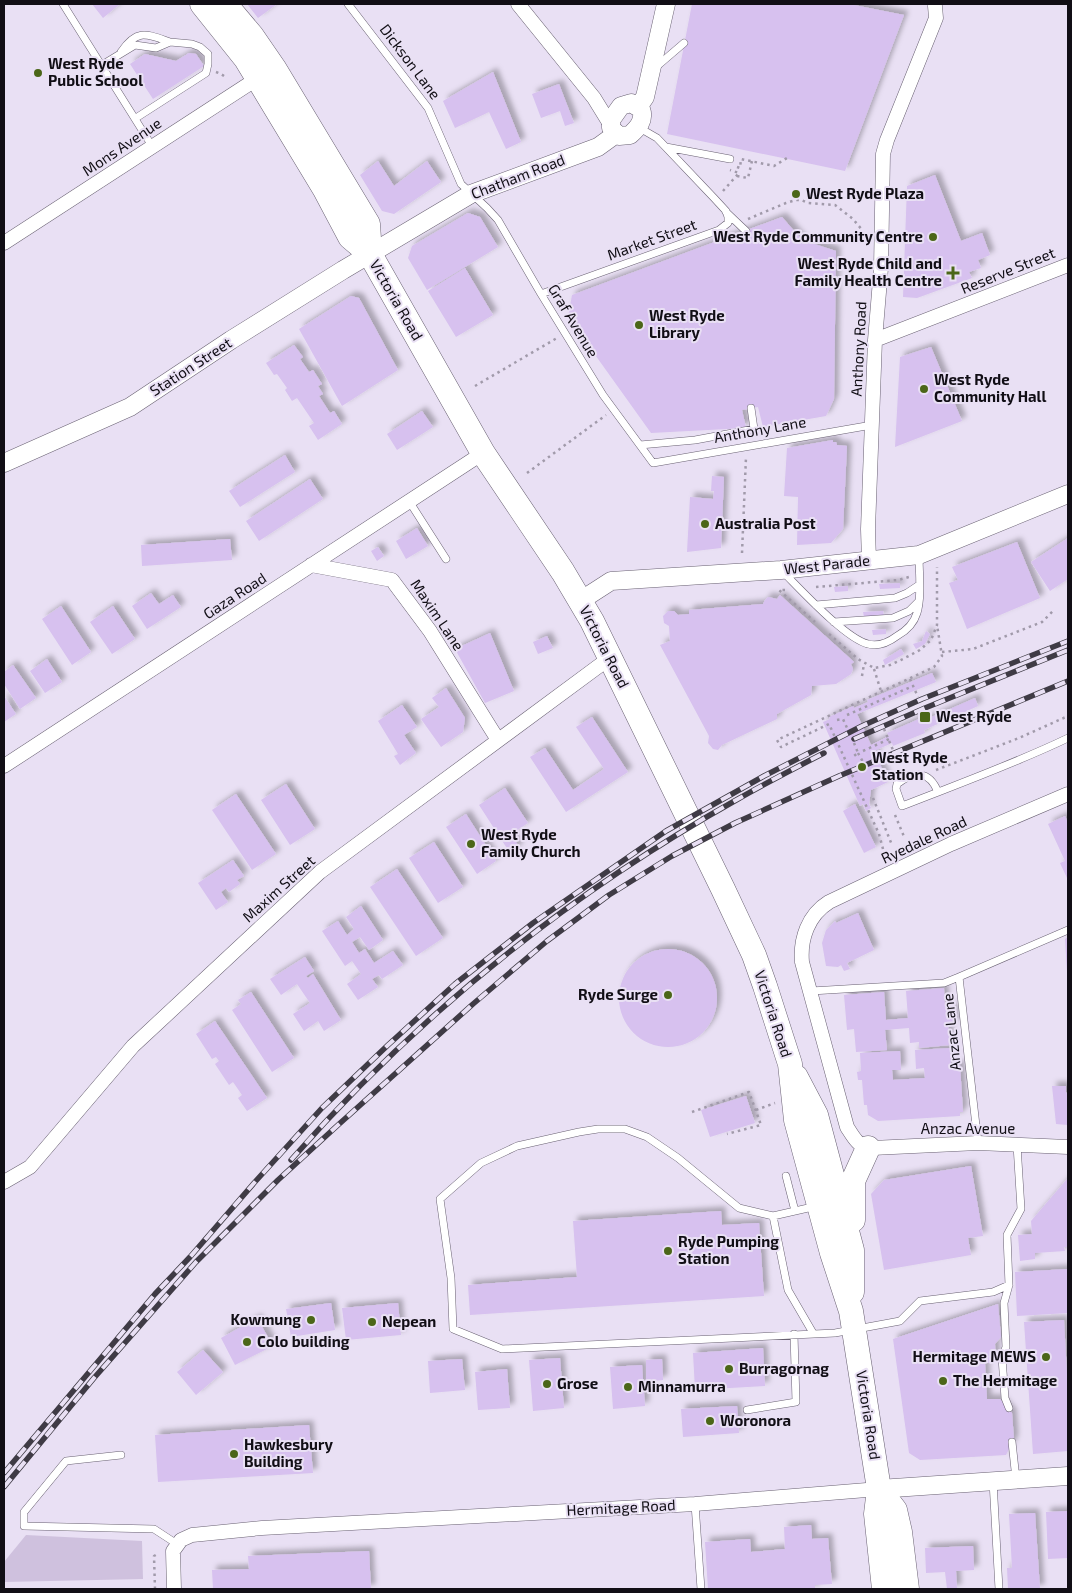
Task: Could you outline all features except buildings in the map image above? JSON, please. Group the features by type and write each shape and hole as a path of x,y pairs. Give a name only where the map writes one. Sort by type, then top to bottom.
{"highway":[{"name":"Victoria Road","path":"202,4 233,41 258,78 324,188 350,237 370,254 483,453 580,601 611,657 754,955 790,1064 816,1115 830,1203 832,1253 853,1321"},
{"name":"Victoria Road","path":"226,4 252,36 274,68 368,224 370,254"},
{"path":"852,1250 853,1181 868,1148"},
{"name":"Victoria Road","path":"830,1203 852,1250 853,1321 879,1489 876,1514 884,1589"},
{"name":"Victoria Road","path":"879,1489 894,1510 900,1532 907,1589"}],"street":[{"path":"518,4 594,98 613,129 627,136 638,127 643,116 638,106 632,104 621,106 612,117 613,129"},
{"path":"638,106 644,97 666,4"},
{"name":"Anthony Road","path":"869,561 868,530 875,340 881,268 882,169 887,140 936,18 936,4"},
{"name":"Mons Avenue","path":"4,243 258,78"},
{"name":"Chatham Road","path":"370,254 471,194 598,147 613,129"},
{"name":"Station Street","path":"4,464 130,407 230,340 370,254"},
{"name":"Reserve Street","path":"875,340 1068,265"},
{"name":"Gaza Road","path":"4,766 483,453"},
{"name":"West Parade","path":"580,601 611,581 781,570 919,555 1068,494"},
{"name":"Maxim Lane","path":"311,565 392,580 430,631 498,740"},
{"name":"Maxim Street","path":"4,1182 30,1167 133,1046 320,872 611,657"},
{"name":"Ryedale Road","path":"811,992 802,962 801,949 806,930 817,912 829,902 951,844 1068,794"},
{"path":"811,992 847,1127 862,1147 868,1148"},
{"name":"Anzac Avenue","path":"868,1148 978,1143 1068,1147"},
{"name":"Hermitage Road","path":"177,1544 184,1538 192,1535 262,1528 695,1504 993,1480 1068,1476"},
{"path":"174,1589 173,1555 177,1544"}],"lane":[{"path":"63,4 152,146"},
{"name":"Dickson Lane","path":"348,4 428,108 461,184 471,194"},
{"path":"120,54 128,41 139,34 148,34 170,42 192,44 200,47 208,54 206,72 136,118"},
{"path":"102,65 135,45 156,48 170,42"},
{"path":"650,72 684,43"},
{"path":"638,127 657,138 746,231"},
{"path":"666,147 730,162"},
{"name":"Graf Avenue","path":"471,194 488,208 498,220 602,395 653,463"},
{"name":"Market Street","path":"541,294 719,230 728,223 726,211"},
{"path":"640,445 695,440 754,429 751,408"},
{"name":"Anthony Lane","path":"653,463 872,424"},
{"path":"409,501 446,559"},
{"path":"781,570 834,622 857,639 868,644 878,645 889,641 913,622 917,613 918,602 919,555"},
{"path":"816,605 895,598 919,585"},
{"path":"834,622 893,618 909,611 918,602"},
{"path":"938,792 926,775 919,774 897,784 896,789 902,806 938,792 1068,738"},
{"name":"Anzac Lane","path":"978,1143 960,977 1068,930"},
{"path":"811,992 944,983 960,977"},
{"path":"830,1203 773,1216 739,1208 678,1158 648,1137 624,1130 598,1129 517,1146 480,1163 440,1199 451,1278 453,1329 502,1349 835,1333 853,1321 900,1321 920,1301 993,1292 1009,1286"},
{"path":"1009,1408 1005,1398 1002,1358 1006,1347 1004,1303 1009,1286 1007,1235 1021,1210 1018,1145"},
{"path":"786,1176 795,1211"},
{"path":"773,1216 788,1290 813,1333"},
{"path":"747,1410 796,1402 794,1334"},
{"path":"1012,1442 1016,1479"},
{"path":"120,1455 66,1462 24,1512 24,1526 154,1529 177,1544"},
{"path":"993,1480 999,1589"},
{"path":"695,1504 701,1589"}],"path":[{"path":"730,162 740,168 741,159 774,166 787,158"},
{"path":"736,176 748,178 752,161"},
{"path":"723,191 739,173 730,170"},
{"path":"738,223 796,200 835,205 853,219 863,231"},
{"path":"475,386 565,334"},
{"path":"527,473 613,410"},
{"path":"742,553 747,446"},
{"path":"816,587 898,580 909,577"},
{"path":"942,652 973,649 1042,622 1054,610"},
{"path":"883,849 879,834 829,724 781,747 778,740 934,667 940,660 942,652 937,625"},
{"path":"862,676 864,664"},
{"path":"874,668 881,691"},
{"path":"910,678 918,698"},
{"path":"847,716 913,686"},
{"path":"934,771 1019,738 1068,716"},
{"path":"837,720 843,719 847,728"},
{"path":"884,729 893,750"},
{"path":"863,751 889,739"},
{"path":"854,743 863,762"},
{"path":"854,756 858,753"},
{"path":"873,798 892,844"},
{"path":"894,813 905,839"},
{"path":"692,1112 749,1092 761,1125 727,1134"},
{"path":"756,1110 773,1104"}],"shaded area":[{"path":"26,1535 142,1541 143,1579 4,1582 4,1562"}],"railway":[{"path":"4,1473 155,1294 322,1108 455,984 533,923 666,831 764,776 862,726 922,699 1068,641"},
{"path":"854,739 1068,650"},
{"path":"4,1487 94,1378 196,1262 278,1180 338,1125 473,1004 547,941 609,895 672,856 735,823 839,776 1068,681"},
{"path":"291,1160 340,1107 444,1007 499,960 556,916 676,836 749,793 824,753"}],"place":[{"name":"West Ryde Public School","path":"38,73"},
{"name":"West Ryde Plaza","path":"796,194"},
{"name":"West Ryde Community Centre","path":"933,237"},
{"name":"West Ryde Child and Family Health Centre","path":"953,273"},
{"name":"West Ryde Library","path":"639,325"},
{"name":"West Ryde Community Hall","path":"924,389"},
{"name":"Australia Post","path":"705,524"},
{"name":"West Ryde","path":"925,717"},
{"name":"West Ryde Station","path":"862,767"},
{"name":"West Ryde Family Church","path":"471,844"},
{"name":"Ryde Surge","path":"668,995"},
{"name":"Ryde Pumping Station","path":"668,1251"},
{"name":"Kowmung","path":"311,1320"},
{"name":"Nepean","path":"372,1322"},
{"name":"Colo building","path":"247,1342"},
{"name":"Hermitage MEWS","path":"1046,1357"},
{"name":"Burragornag","path":"729,1369"},
{"name":"The Hermitage","path":"943,1381"},
{"name":"Grose","path":"547,1384"},
{"name":"Minnamurra","path":"628,1387"},
{"name":"Woronora","path":"710,1421"},
{"name":"Hawkesbury Building","path":"234,1454"}]}
